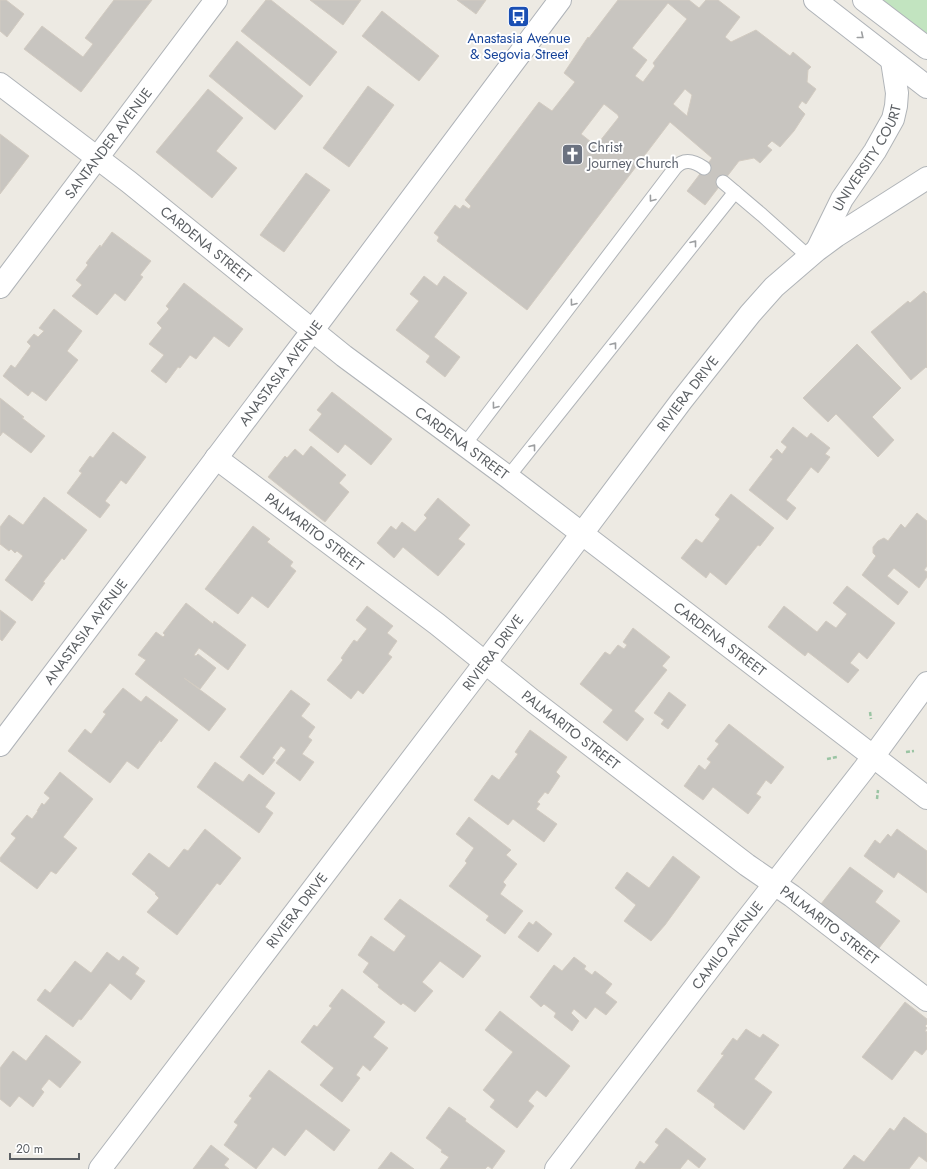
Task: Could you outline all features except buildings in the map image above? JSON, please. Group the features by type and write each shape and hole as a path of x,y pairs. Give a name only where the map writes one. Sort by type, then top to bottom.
{"street":[{"name":"SANTANDER AVENUE","path":"0,287 216,0"},
{"name":"ANASTASIA AVENUE","path":"0,746 560,0"},
{"path":"815,0 927,87"},
{"path":"864,0 927,48"},
{"name":"UNIVERSITY COURT","path":"813,253 842,199 875,151 893,119 897,92 892,61"},
{"name":"CARDENA STREET","path":"0,84 128,182 344,356 465,444 927,798"},
{"name":"RIVIERA DRIVE","path":"100,1169 727,342 774,287 813,253 836,236 927,178"},
{"name":"PALMARITO STREET","path":"216,458 437,624 485,663 741,860 775,883 927,1000"},
{"name":"CAMILO AVENUE","path":"556,1169 873,756 927,683"}],"lane":[{"path":"465,444 675,168 679,164 690,161 697,163 704,168"},
{"path":"723,182 813,253"},
{"path":"508,477 735,192"}],"green space":[{"path":"883,0 927,0 927,34"}],"place":[{"name":"Anastasia Avenue & Segovia Street","path":"519,16"},
{"name":"Christ Journey Church","path":"572,155"}]}
